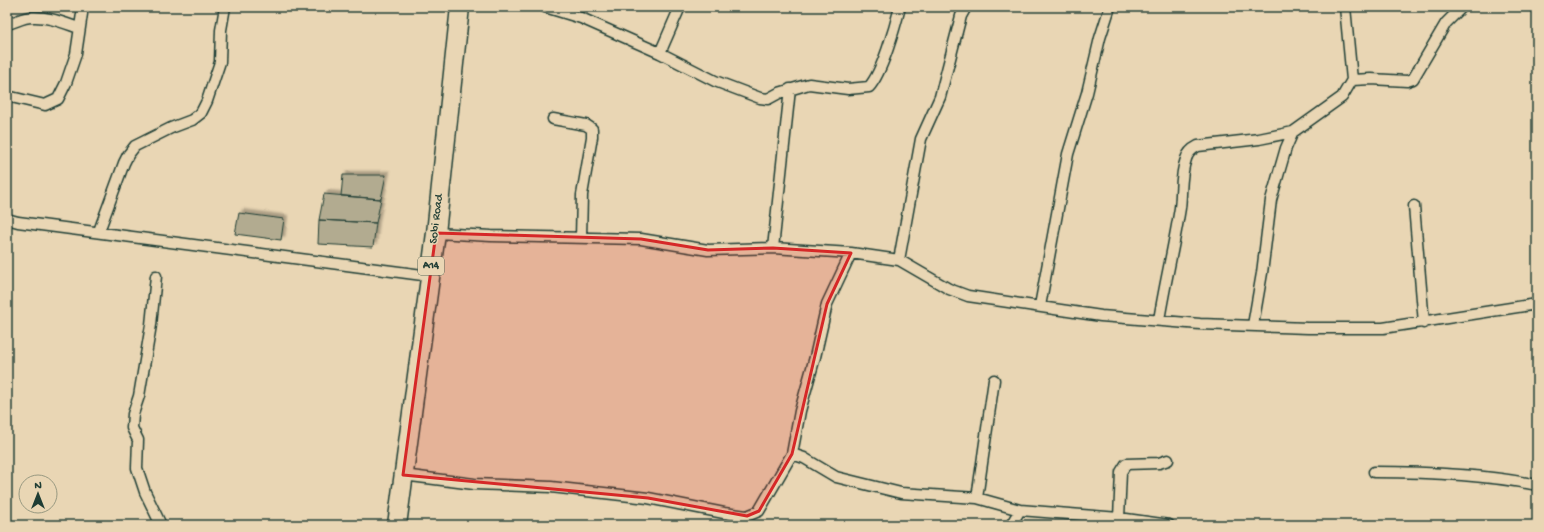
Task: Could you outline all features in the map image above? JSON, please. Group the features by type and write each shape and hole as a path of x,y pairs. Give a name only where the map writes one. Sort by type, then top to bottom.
{"highway":[{"name":"Sobi Road","path":"397,525 436,233 460,7"}],"street":[{"path":"7,96 45,105 58,100 66,83 76,54 83,7"},
{"path":"99,231 124,163 135,146 171,128 192,120 201,113 209,95 220,62 220,30 225,7"},
{"path":"545,7 582,18 660,53 715,81 760,98 768,99 779,93 809,84 848,89 869,87 874,81 879,70 900,7"},
{"path":"660,53 680,7"},
{"path":"898,260 921,139 940,97 961,16 966,7"},
{"path":"1040,306 1068,154 1087,93 1100,38 1110,7"},
{"path":"1159,320 1180,207 1185,160 1190,150 1198,146 1260,139 1293,132 1342,97 1352,80 1345,7"},
{"path":"1352,80 1371,79 1407,81 1414,79 1446,23 1462,7"},
{"path":"7,24 13,23 22,18 32,17 58,21 79,28"},
{"path":"773,248 790,89"},
{"path":"553,119 586,125 592,128 592,137 582,195 581,238"},
{"path":"1253,325 1262,273 1271,200 1286,148 1293,132"},
{"path":"1414,206 1424,323"},
{"path":"7,218 18,222 99,231 430,276"},
{"path":"436,233 491,236 640,239 708,250 773,248 851,253 898,260 948,289 968,296 1101,316 1200,324 1308,328 1383,328 1424,323 1537,304"},
{"path":"403,476 474,484 551,487 648,498 724,513 748,516 759,512 792,454 800,411 815,357 827,304 851,253"},
{"path":"156,276 151,325 132,428 138,440 137,468 145,492 160,525"},
{"path":"977,498 994,380"},
{"path":"792,454 804,458 836,477 901,493 977,498 1020,510 1120,518 1169,525"},
{"path":"1120,518 1121,472 1126,464 1159,463 1168,460"},
{"path":"1374,472 1509,479 1537,484"},
{"path":"1011,525 1020,510"}],"highlighted area":[{"path":"436,233 641,239 708,250 773,248 851,253 827,304 792,454 759,511 747,516 648,498 403,475"}],"building":[{"path":"343,175 386,175 381,199 341,196"},
{"path":"324,194 381,199 376,223 319,220"},
{"path":"239,213 284,219 281,240 235,234"},
{"path":"319,220 376,223 373,247 318,244"}]}
